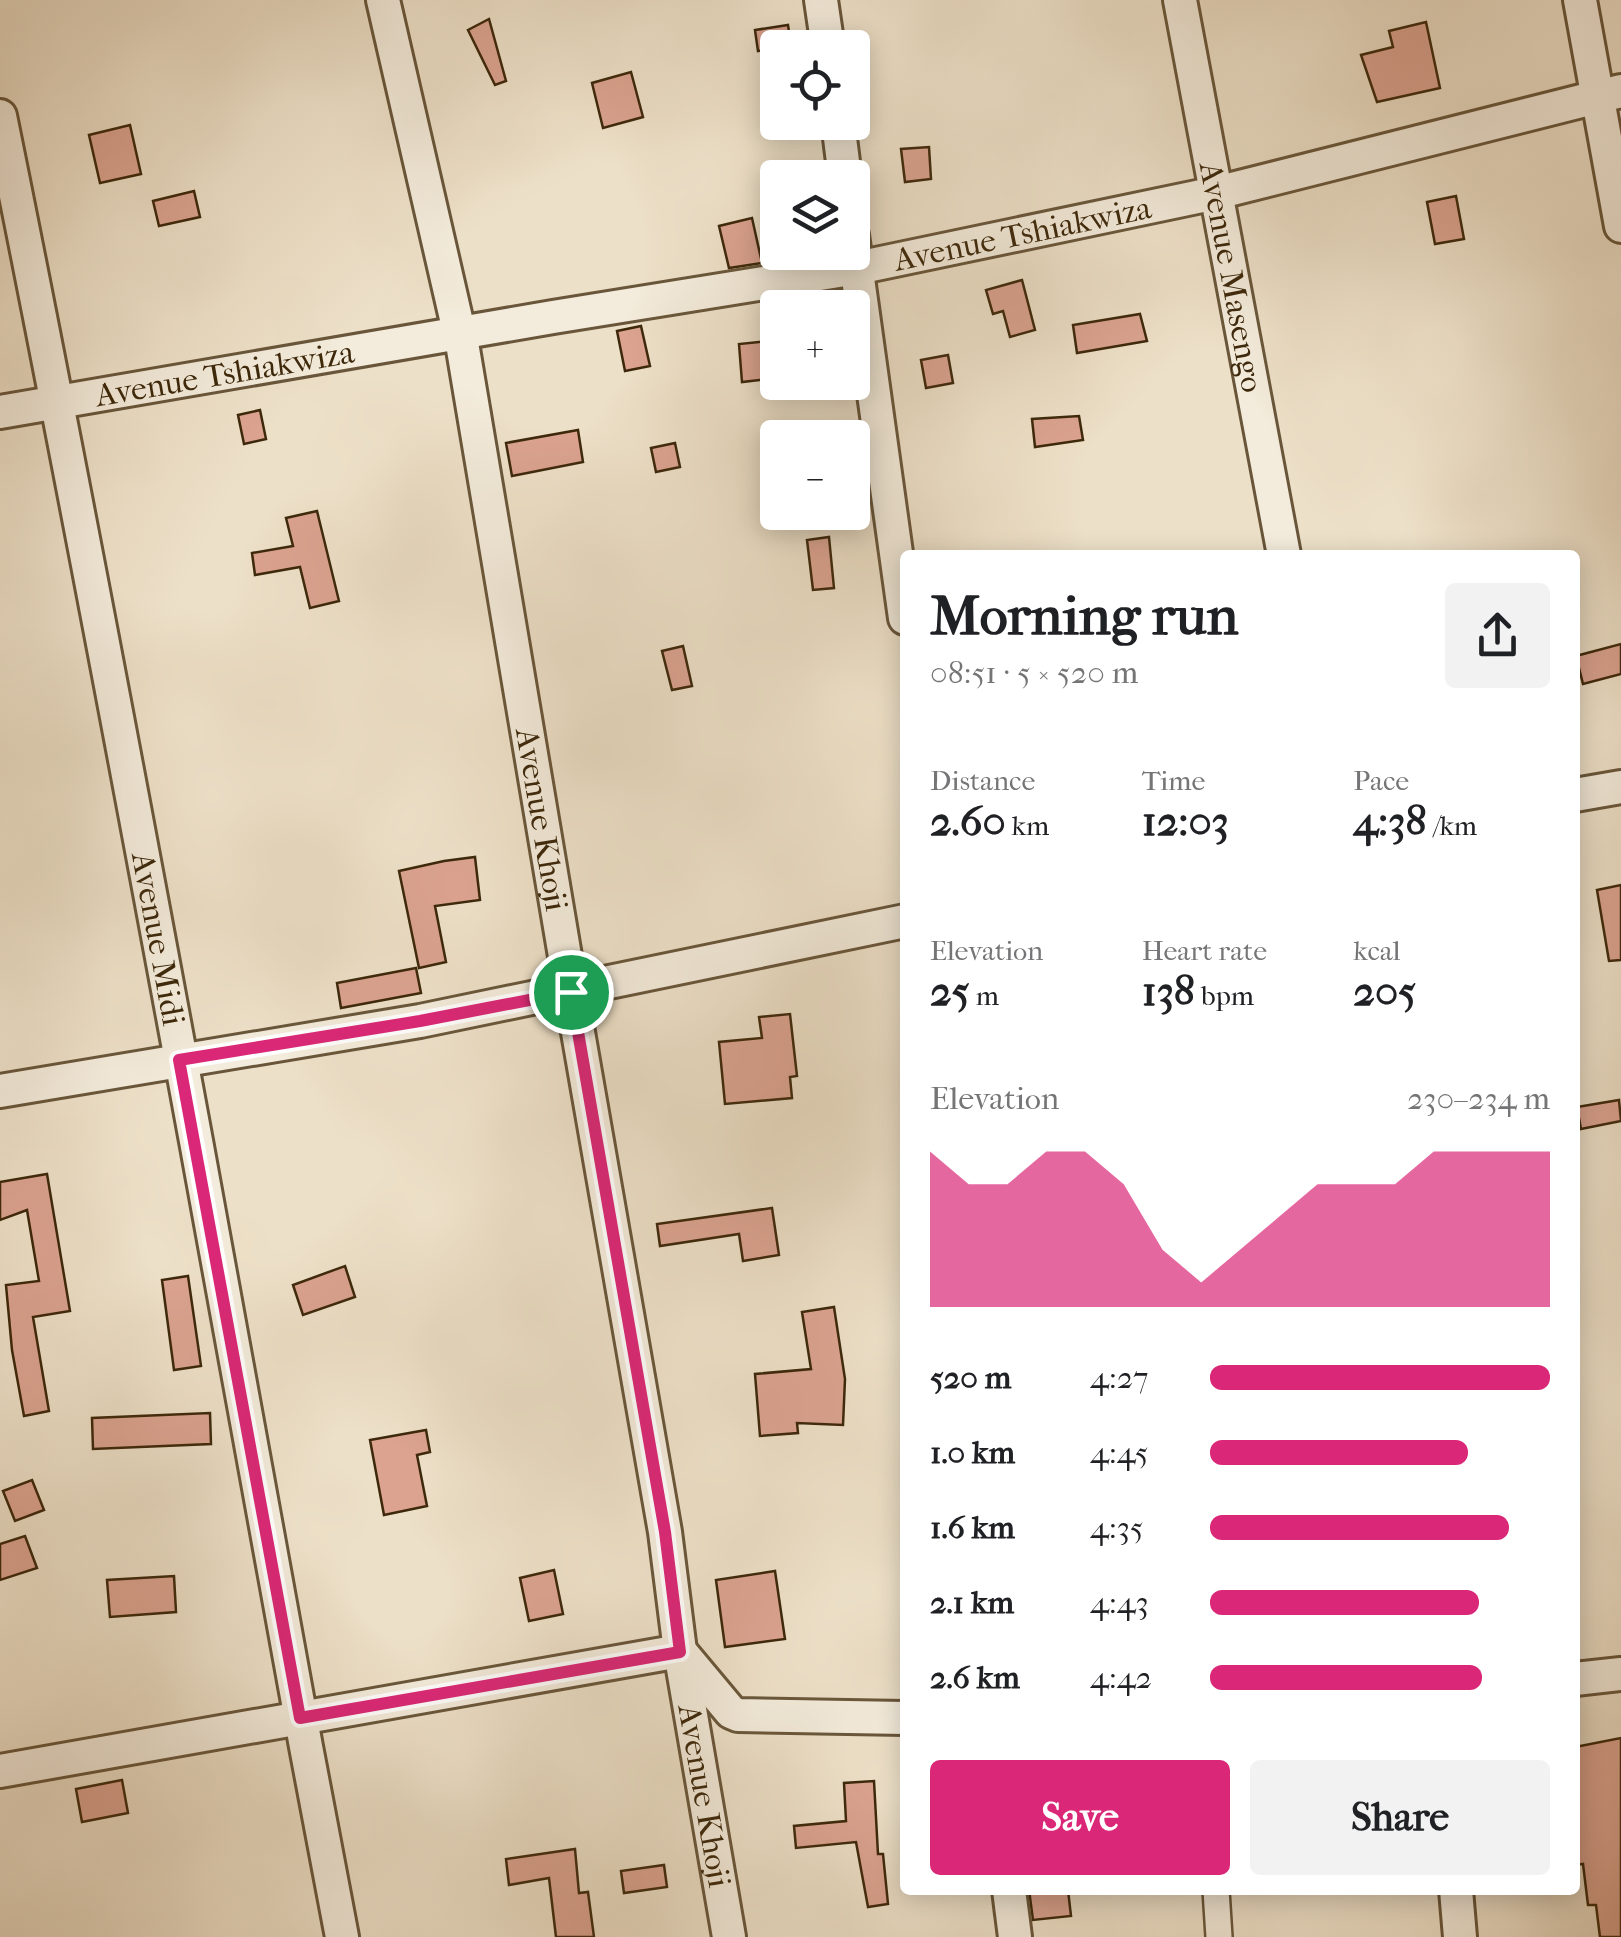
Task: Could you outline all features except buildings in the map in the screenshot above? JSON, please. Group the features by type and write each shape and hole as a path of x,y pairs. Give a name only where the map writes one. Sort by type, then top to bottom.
{"street":[{"name":"Avenue Khoji","path":"383,0 460,333 665,1532 680,1652 729,1937"},
{"path":"821,0 825,30"},
{"name":"Avenue Masengo","path":"1180,0 1283,550"},
{"path":"1580,0 1609,94 1621,226"},
{"name":"Avenue Tshiakwiza","path":"870,265 1216,193 1609,94"},
{"name":"Avenue Midi","path":"0,116 58,401 342,1937"},
{"name":"Avenue Tshiakwiza","path":"0,412 845,270"},
{"path":"857,270 900,582"},
{"path":"1580,794 1621,787"},
{"path":"0,1092 420,1021 900,923"},
{"path":"0,1771 680,1652 731,1712 738,1715 900,1718"},
{"path":"1580,1678 1621,1674"},
{"path":"1009,1895 1015,1937"},
{"path":"1216,1895 1218,1937"},
{"path":"1456,1895 1460,1937"}],"route":[{"path":"571,992 665,1532 680,1652 300,1718 179,1060 571,992"}]}
